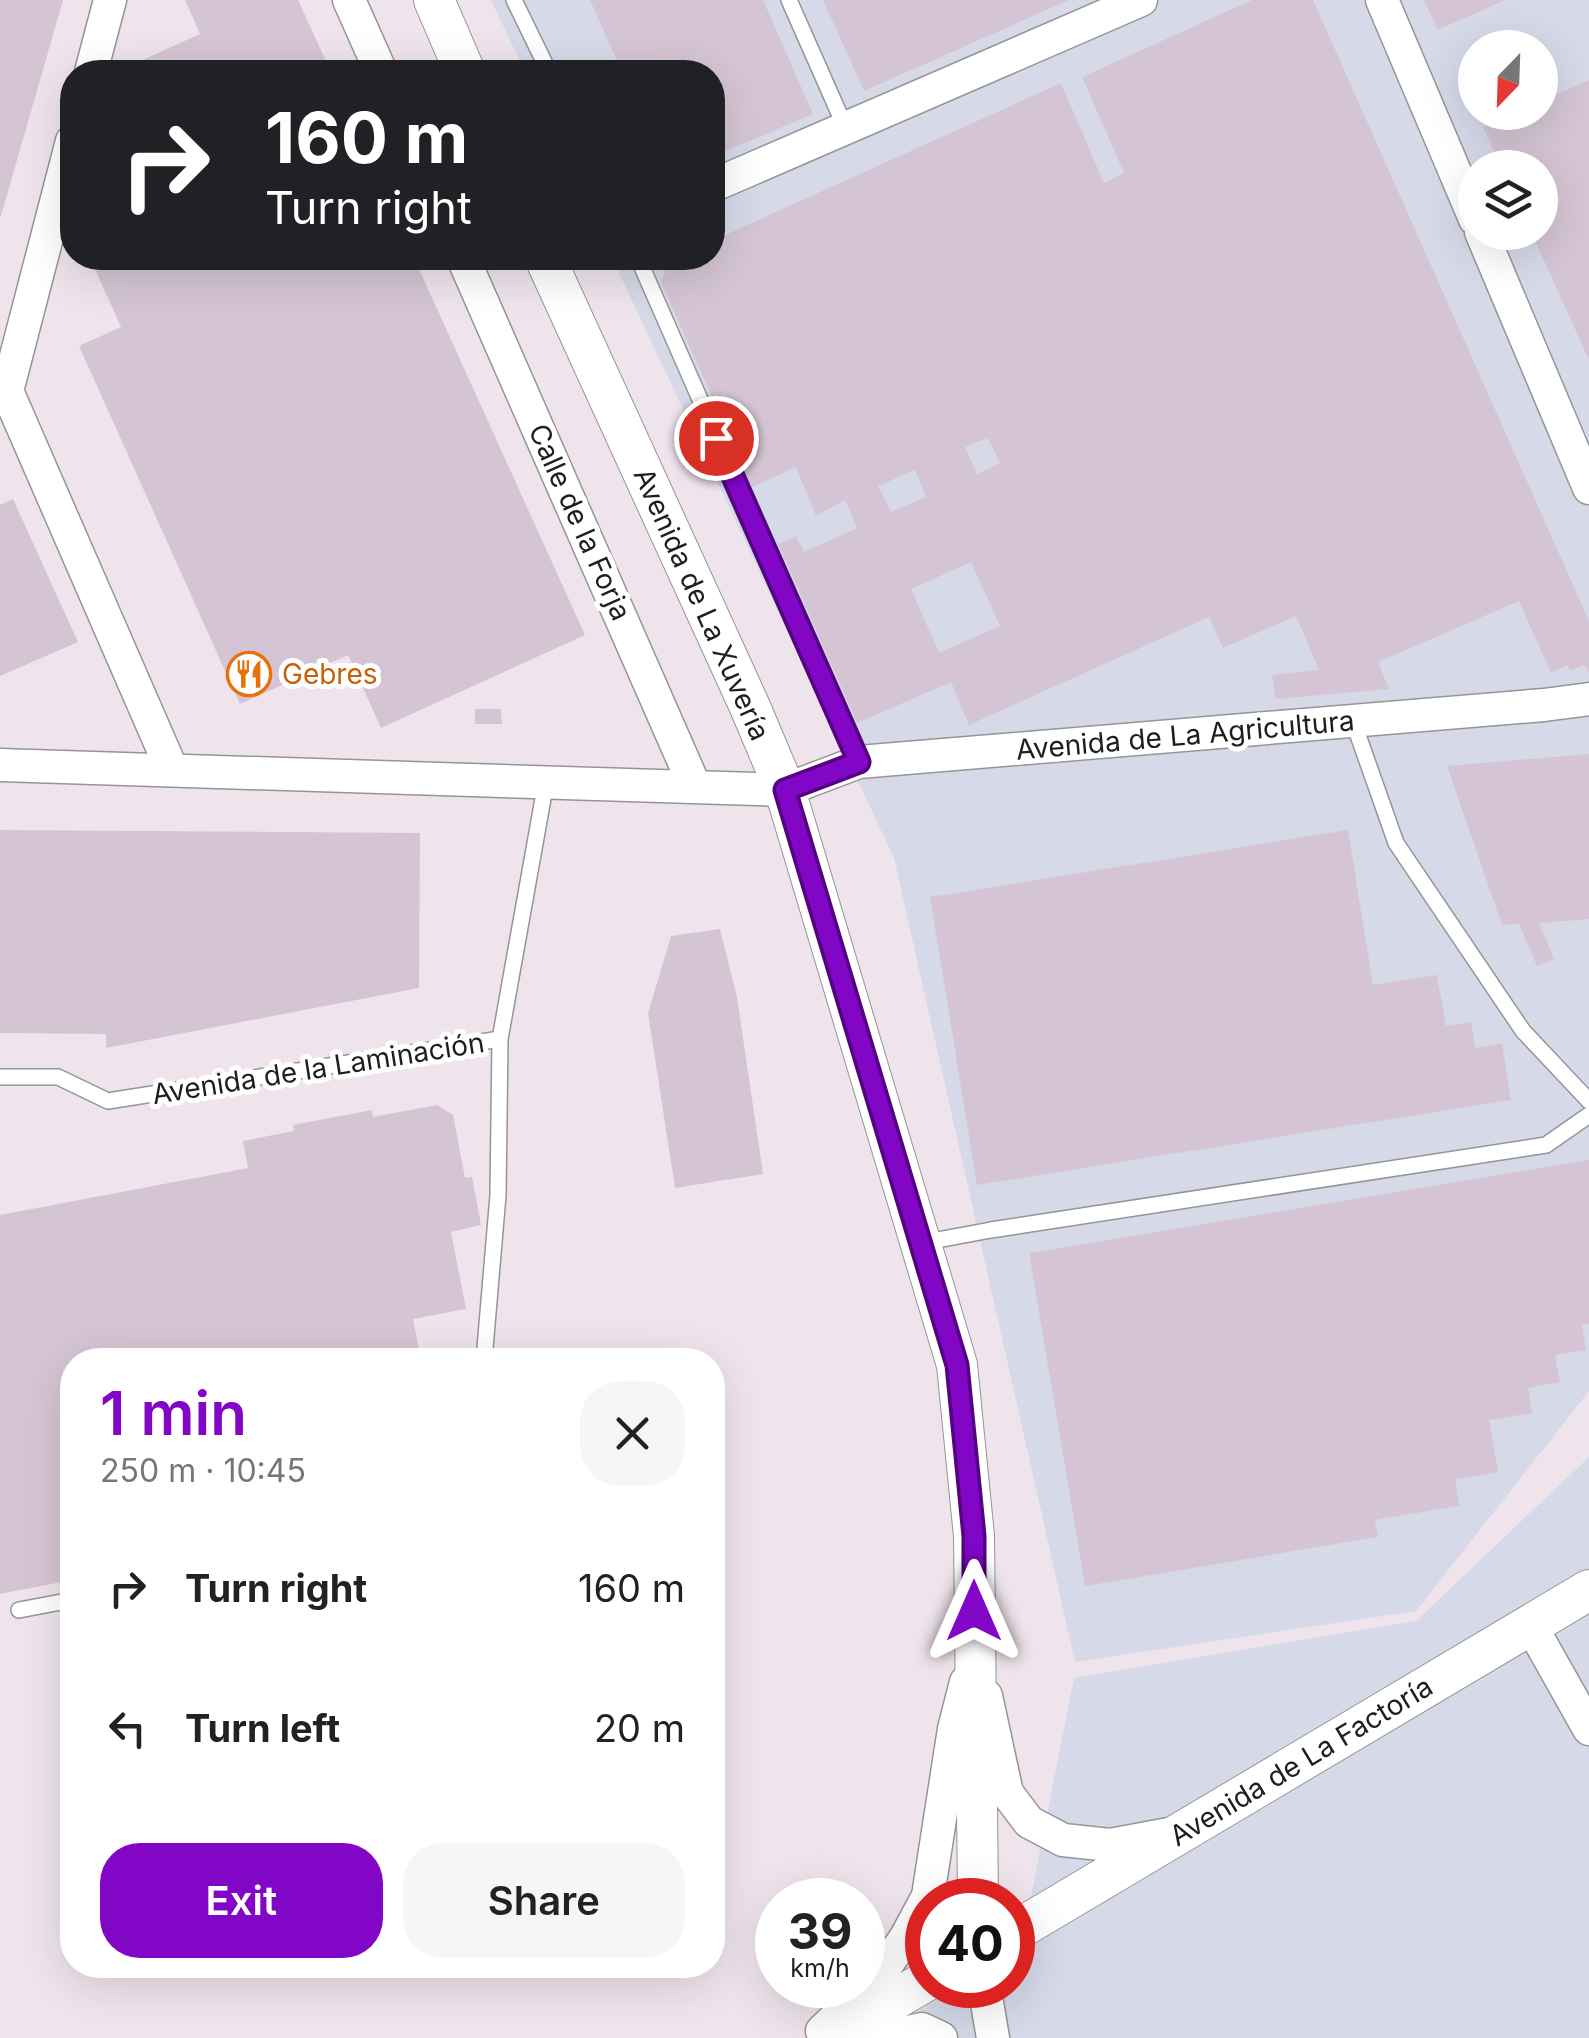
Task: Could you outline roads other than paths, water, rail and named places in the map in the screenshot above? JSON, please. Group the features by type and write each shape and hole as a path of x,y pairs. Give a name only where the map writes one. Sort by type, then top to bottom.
{"street":[{"path":"94,60 110,0"},
{"path":"349,0 376,60"},
{"path":"434,0 460,60"},
{"path":"725,180 1141,0"},
{"path":"1382,0 1458,179"},
{"path":"60,184 2,393 172,770"},
{"path":"1489,250 1589,488"},
{"name":"Calle de la Forja","path":"468,270 695,787"},
{"name":"Avenida de La Xuvería","path":"550,270 785,790 957,1365 974,1536 978,1878"},
{"name":"Avenida de La Agricultura","path":"785,790 859,762 1589,699"},
{"path":"0,764 785,790"},
{"name":"Avenida de La Factoría","path":"1035,1918 1589,1590"},
{"path":"1530,1624 1589,1728"},
{"path":"975,1648 1008,1792 1029,1822 1063,1840 1110,1845 1181,1832"},
{"path":"815,2038 879,1976 928,1896 954,1729 975,1648"},
{"path":"828,2038 905,1993"},
{"path":"988,2008 993,2038"},
{"path":"880,2038 922,2029 941,2038"}],"lane":[{"path":"514,0 543,60"},
{"path":"789,0 846,129"},
{"path":"643,270 859,762"},
{"path":"1354,721 1396,843 1523,1031 1589,1102"},
{"name":"Avenida de la Laminación","path":"0,1076 58,1077 108,1101 500,1039 546,782"},
{"path":"485,1348 498,1195 500,1039"},
{"path":"921,1243 1546,1145 1589,1115"},
{"path":"18,1610 60,1602"}],"place":[{"name":"Gebres","path":"249,674"}]}
